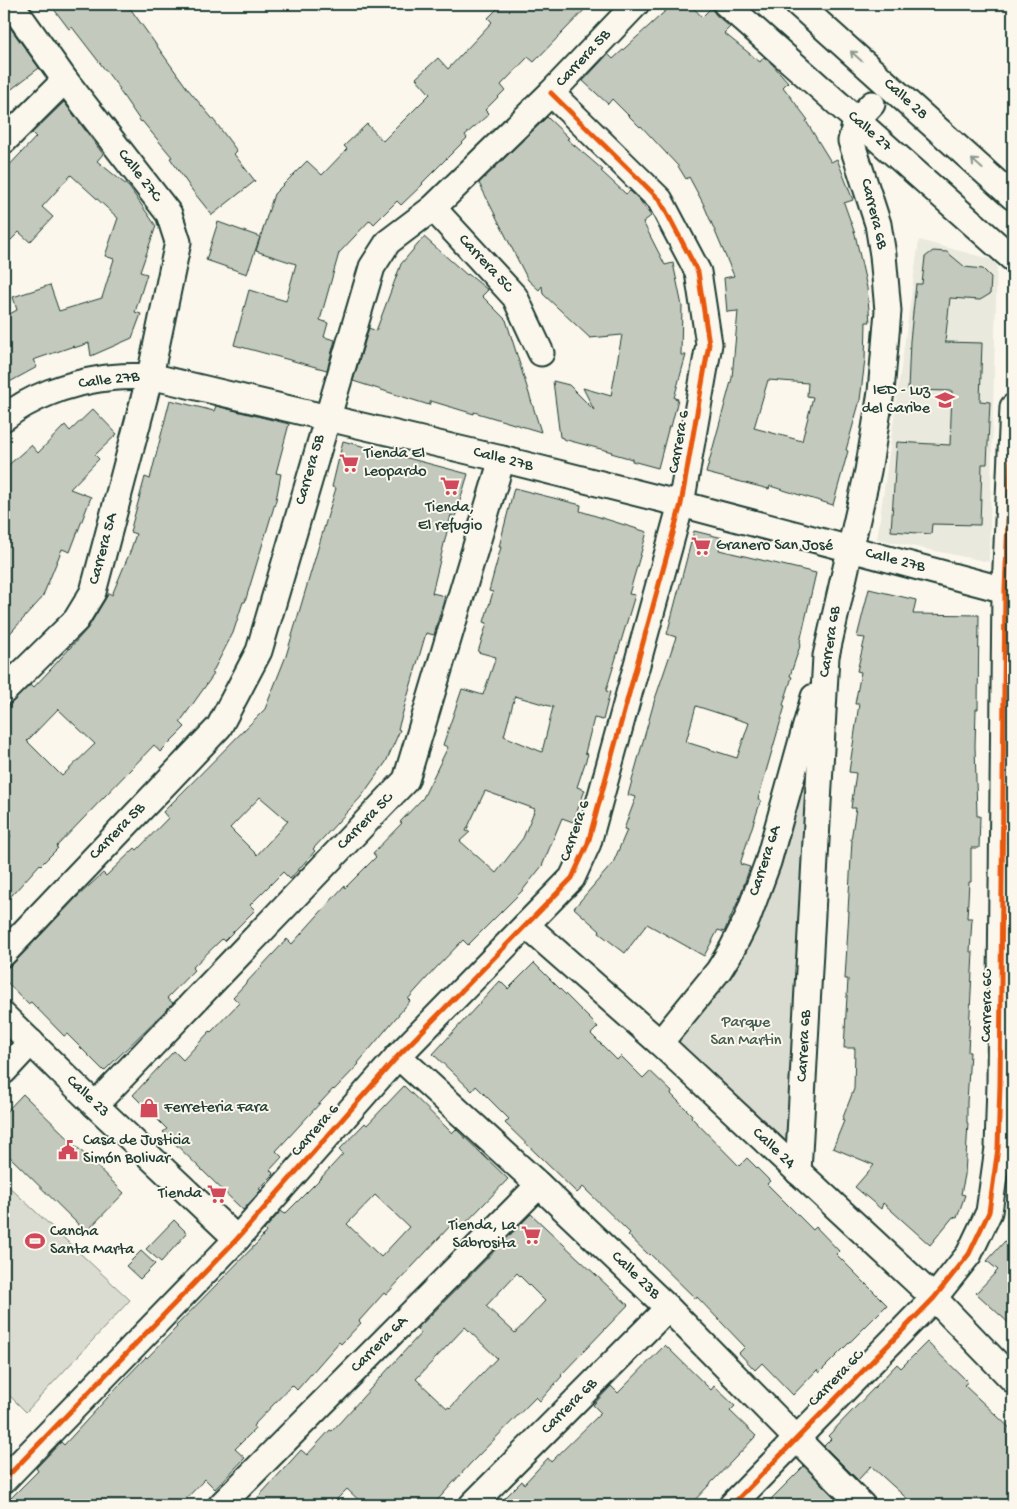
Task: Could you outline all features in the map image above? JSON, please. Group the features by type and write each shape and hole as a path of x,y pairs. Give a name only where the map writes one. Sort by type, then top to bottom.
{"street":[{"name":"Calle 27C","path":"11,4 65,80 169,214 178,242 150,376"},
{"name":"Carrera 5B","path":"4,953 219,727 259,651 372,267 388,242 433,208 551,93 636,4"},
{"name":"Calle 27","path":"726,4 864,113 1013,259"},
{"name":"Calle 28","path":"798,4 1013,197"},
{"path":"4,141 65,80"},
{"name":"Carrera 6","path":"4,1480 237,1239 398,1056 572,878 588,843 681,504 709,344 698,272 660,200 551,93"},
{"name":"Carrera 6B","path":"798,1172 826,656 868,472 881,392 888,311 878,224 851,141 864,113"},
{"name":"Carrera 5C","path":"433,208 515,297 540,353"},
{"name":"Calle 27B","path":"4,418 12,411 54,390 100,379 150,376 502,459 681,504 1005,590"},
{"name":"Carrera 5A","path":"4,691 76,620 93,592 150,376"},
{"name":"Carrera 6C","path":"732,1505 934,1298 969,1254 989,1212 1007,1085 1005,590 1013,407"},
{"name":"Carrera 5C","path":"95,1106 406,780 502,459"},
{"name":"Carrera 6A","path":"660,1043 719,970 747,919 768,862 826,656"},
{"name":"Calle 24","path":"526,925 660,1043 934,1298 1013,1380"},
{"name":"Calle 23","path":"4,1016 95,1106 237,1239"},
{"path":"4,1071 30,1042"},
{"name":"Calle 23B","path":"398,1056 539,1185 668,1308 862,1505"},
{"name":"Carrera 6A","path":"221,1505 539,1185"},
{"name":"Carrera 6B","path":"472,1505 668,1308"}],"shaded area":[{"name":"IED - Luz del Caribe","path":"919,240 997,261 989,562 877,539"}],"green space":[{"name":"Parque San Martin","path":"804,760 813,760 793,1148 675,1041 732,959"},
{"name":"Cancha Santa Marta","path":"4,1182 130,1300 26,1412 4,1390"}],"building":[{"path":"50,4 127,4 187,88 237,151 234,154 255,181 212,215 192,190 170,158 172,157 141,122 120,89 72,27 69,29"},
{"path":"502,4 590,4 534,62 528,57 501,85 505,90 485,110 489,114 465,135 467,138 423,184 401,205 397,201 374,224 370,220 339,253 320,320 328,323 324,337 335,340 327,370 234,345 249,290 286,301 296,264 256,251 274,194 307,161 322,175 347,149 344,146 367,124 383,141 430,94 416,78 438,58 448,69 492,22 488,18"},
{"path":"673,4 690,4 702,17 711,8 730,27 724,33 760,62 764,57 788,82 783,87 808,120 806,121 831,162 837,159 853,200 844,203 855,234 867,288 870,322 866,322 865,360 860,400 833,505 770,486 769,489 706,473 732,378 738,311 727,312 724,278 734,276 703,203 689,177 686,179 678,166 641,126 612,99 608,104 583,81 608,54 613,59","holes":["768,380 808,383 807,396 813,397 802,441 754,428"]},
{"path":"4,19 39,68 4,95"},
{"path":"64,102 103,154 97,161 129,187 156,226 140,272 147,274 135,312 141,314 132,338 91,356 89,343 33,360 37,367 4,385 4,317 17,310 13,297 50,285 59,311 102,298 114,259 105,256 118,218 71,175 42,207 53,217 30,242 19,232 4,247 4,171 36,137 32,133"},
{"path":"547,117 569,138 567,139 603,170 601,171 626,194 630,191 639,199 651,216 643,222 665,265 673,263 682,306 681,355 686,355 674,398 678,399 658,468 560,437 553,381 569,385 594,410 583,388 611,396 622,335 590,338 543,294 542,286 539,290 528,280 479,183"},
{"path":"218,222 260,237 247,274 206,260"},
{"path":"424,237 467,275 488,290 482,296 506,320 541,432 431,401 429,405 353,381 369,328 376,331 401,264"},
{"path":"933,251 947,252 965,267 983,269 991,277 990,294 980,300 950,298 945,342 982,343 980,401 990,402 987,464 982,464 980,525 932,524 931,534 891,531 897,442 950,445 952,391 908,390 910,341 916,284 922,284 925,257"},
{"path":"170,400 214,411 216,406 289,424 276,473 281,474 276,500 245,602 243,602 233,633 212,673 214,674 180,722 185,727 160,752 154,745 4,904 4,844 11,836 4,828 4,711 30,685 33,688 51,669 88,628 109,593 112,595 136,534 130,532 145,477 150,479","holes":["58,709 95,744 62,776 27,741"]},
{"path":"93,409 117,434 95,455 99,459 70,489 91,497 70,552 62,549 42,598 4,640 4,469 31,445 38,453 65,425 70,431"},
{"path":"343,441 468,474 455,517 451,515 432,593 445,596 434,635 426,633 398,729 400,730 386,762 361,797 313,849 315,851 290,879 283,872 250,905 255,910 224,941 222,939 192,968 194,970 167,998 173,1003 104,1071 67,1034 64,1036 31,1002 28,1004 4,979 4,967 9,967 14,963 75,899 103,873 106,876 135,848 137,850 168,818 163,812 265,709 286,656 336,488 332,487","holes":["260,797 288,821 257,855 230,828"]},
{"path":"514,488 581,505 580,511 647,532 629,594 635,595 606,691 610,692 603,720 594,718 585,753 588,754 577,787 585,790 573,822 562,818 542,866 522,891 468,945 463,940 435,969 408,999 410,1001 359,1064 333,1089 276,1151 282,1157 270,1170 274,1174 259,1189 261,1190 243,1210 163,1132 167,1129 133,1095 174,1051 183,1060 211,1032 239,1003 233,997 287,939 292,944 344,886 345,888 376,857 373,853 423,798 448,747 443,745 462,689 483,695 496,657 478,652 487,623 484,622 493,592 489,591 501,547 499,547","holes":["515,696 553,707 542,752 504,736","485,791 535,809 523,838 496,873 460,841 470,832 466,831"]},
{"path":"694,531 723,538 719,550 816,573 801,643 783,705 785,706 758,799 761,800 740,864 750,867 739,899 724,932 718,930 704,956 647,924 625,953 599,933 600,931 574,908 613,863 627,830 624,829 636,797 628,795 654,702 676,637 667,634","holes":["696,706 749,723 737,758 686,742"]},
{"path":"869,589 916,600 913,614 979,615 978,709 976,709 975,746 977,816 980,816 979,848 971,848 971,882 969,882 967,918 972,918 970,952 973,952 968,1052 970,1052 967,1102 968,1123 965,1175 961,1194 965,1195 957,1218 953,1217 930,1245 883,1203 881,1209 855,1187 874,1165 833,1148 854,1089 855,1048 844,1048 848,979 845,979 851,840 856,808 851,808 856,773 849,772 859,704 855,704 861,672 857,671 865,638 857,637"},
{"path":"534,963 598,1027 591,1034 617,1060 621,1056 643,1078 650,1071 672,1092 671,1094 692,1115 691,1117 739,1166 747,1158 770,1181 767,1184 813,1230 816,1227 839,1251 836,1254 887,1305 819,1373 817,1370 793,1395 762,1363 755,1370 739,1353 745,1347 697,1297 696,1299 628,1235 630,1233 583,1187 577,1193 505,1123 509,1119 476,1086 472,1091 433,1054 500,981 508,989"},
{"path":"404,1086 452,1133 456,1129 508,1179 458,1231 451,1225 386,1295 384,1293 359,1321 361,1323 341,1344 339,1342 297,1390 292,1385 253,1426 255,1429 235,1449 245,1458 215,1489 205,1479 180,1505 4,1505 38,1471 36,1468 61,1442 64,1445 120,1384 259,1241 266,1232 264,1230 281,1211 285,1214 319,1180 343,1154 339,1150 365,1123 367,1125","holes":["375,1195 409,1227 381,1257 347,1224"]},
{"path":"23,1094 124,1193 86,1232 4,1151 4,1114"},
{"path":"531,1214 628,1305 561,1375 540,1401 536,1397 470,1464 433,1505 364,1505 347,1489 331,1505 251,1505 301,1450 307,1455 330,1430 332,1431 421,1333 417,1329","holes":["517,1273 545,1301 515,1333 486,1306","465,1327 497,1358 450,1408 447,1408 416,1379"]},
{"path":"174,1220 187,1233 161,1262 146,1249"},
{"path":"1013,1232 1013,1327 976,1293 998,1270 987,1261"},
{"path":"141,1251 155,1264 140,1279 126,1266"},
{"path":"927,1342 968,1382 964,1385 1013,1431 1013,1505 914,1505 871,1466 858,1480 824,1446 831,1439 828,1436 897,1364 901,1368"},
{"path":"665,1345 711,1390 714,1386 735,1406 730,1411 756,1436 690,1505 498,1505 522,1481 524,1484 548,1458 551,1462 601,1413 593,1405 611,1386 618,1393"},
{"path":"804,1466 838,1501 834,1505 765,1505"}],"cycle path":[{"path":"4,1480 237,1239 398,1056 572,878 588,843 681,504 709,344 698,272 660,200 551,93"},
{"path":"732,1505 934,1298 969,1254 989,1212 998,1148 1000,1084 1005,590 1013,407"}],"place":[{"name":"IED - Luz del Caribe","path":"945,400"},
{"name":"Tienda El Leopardo","path":"349,463"},
{"name":"Tienda, El refugio","path":"450,486"},
{"name":"Granero San José","path":"701,546"},
{"name":"Ferreteria Fara","path":"149,1108"},
{"name":"Casa de Justicia Simón Bolivar","path":"68,1150"},
{"name":"Tienda","path":"217,1194"},
{"name":"Tienda, La Sabrosita","path":"531,1235"},
{"name":"Cancha Santa Marta","path":"35,1241"}]}
